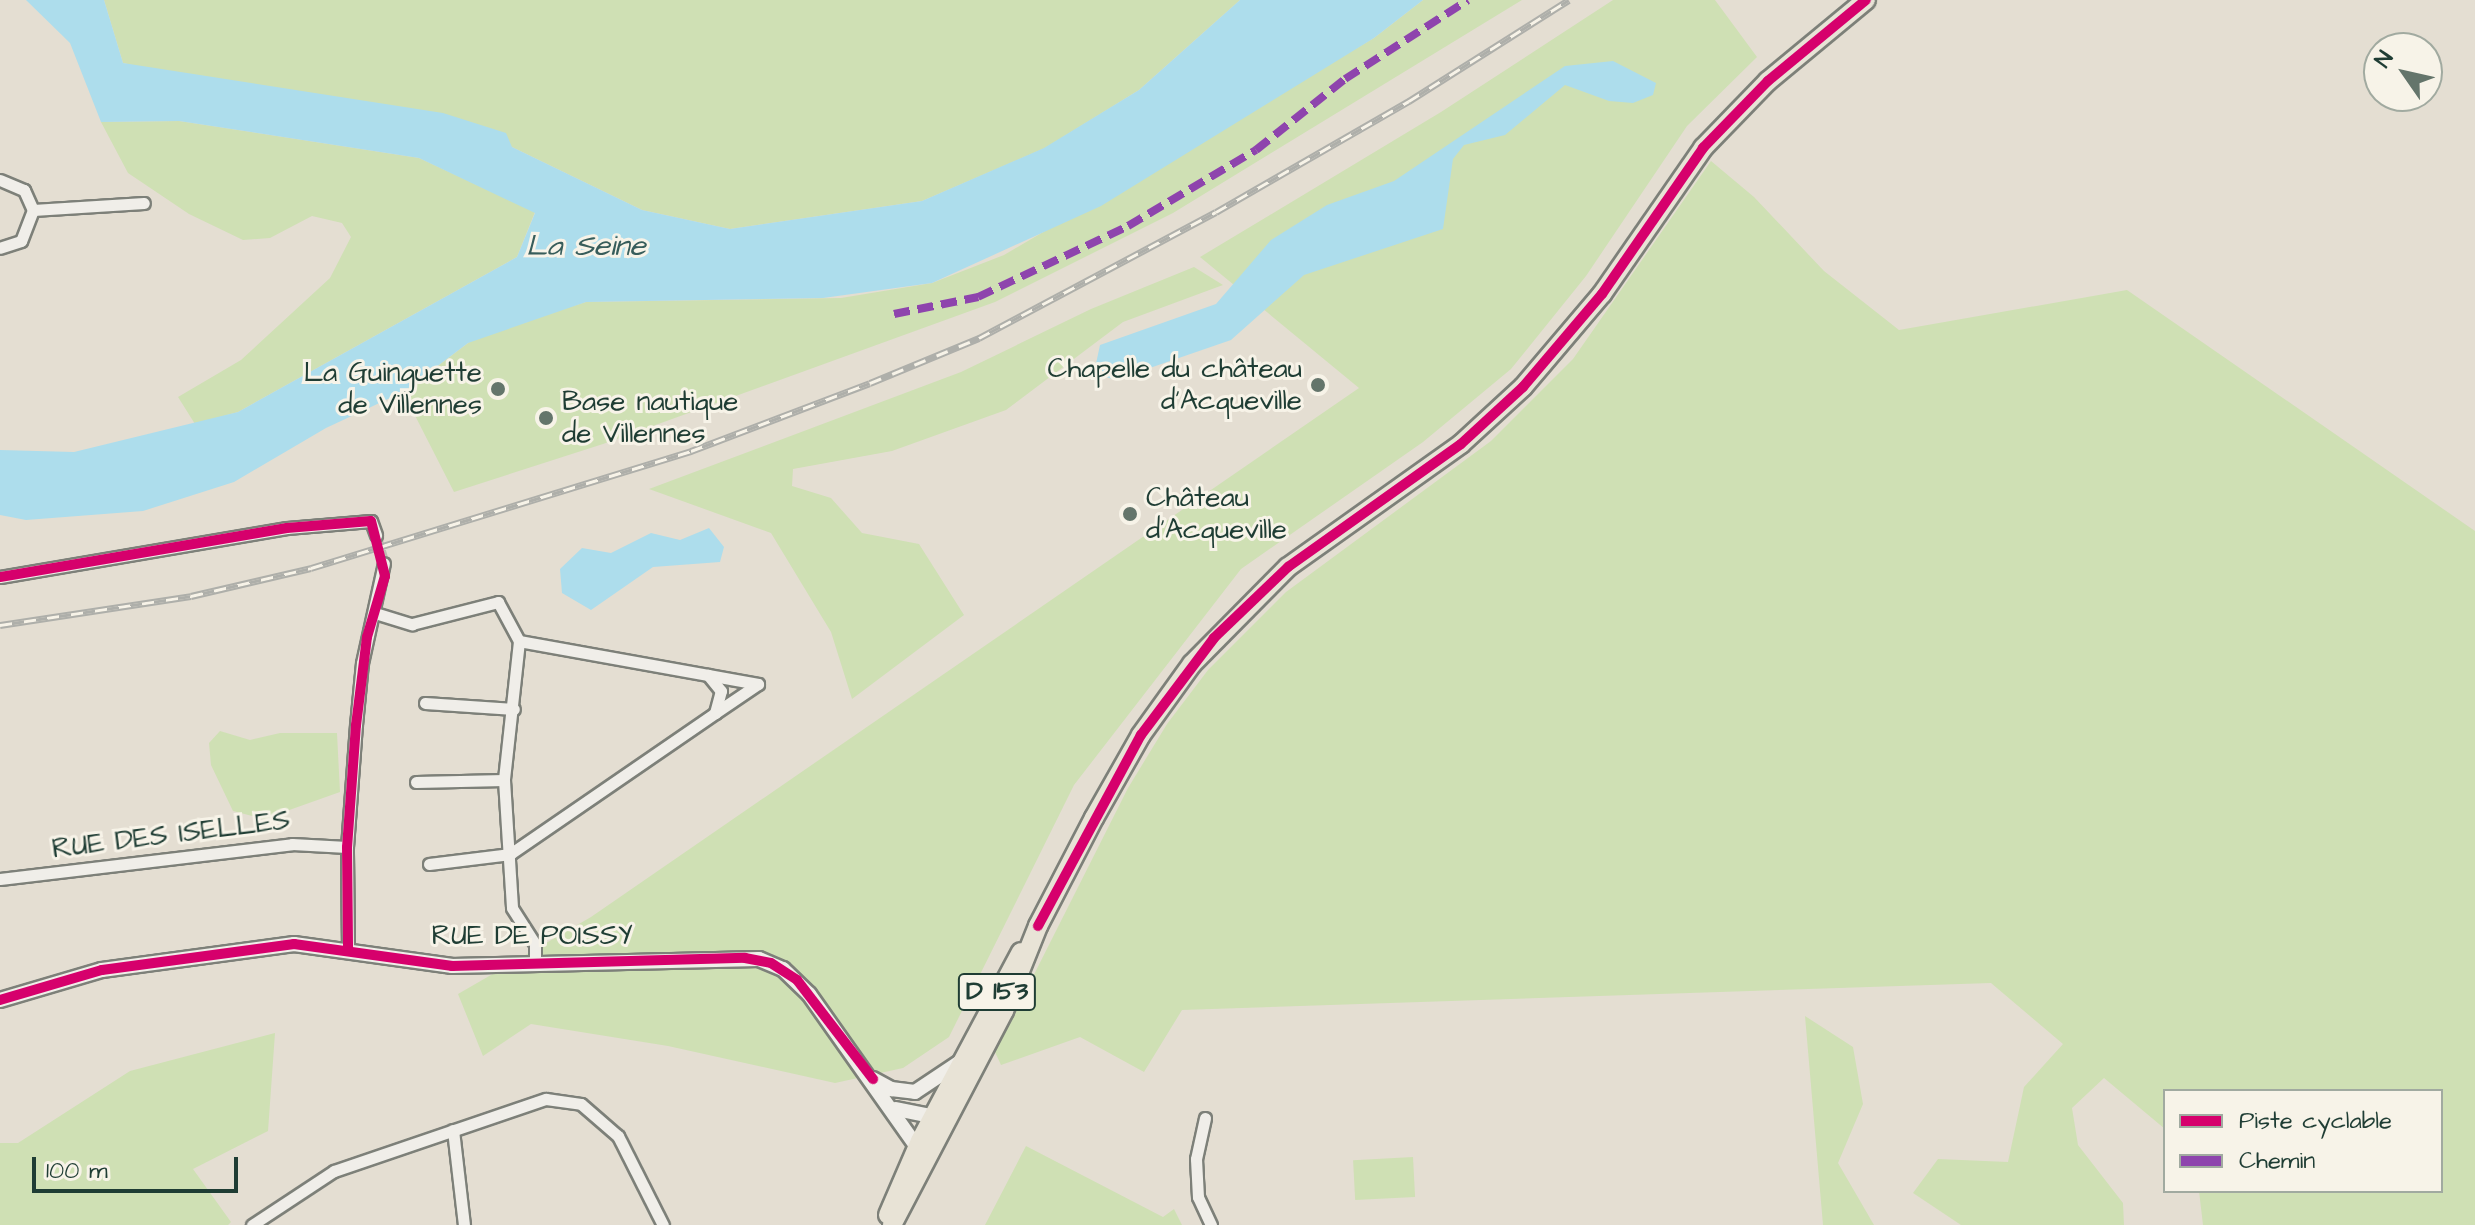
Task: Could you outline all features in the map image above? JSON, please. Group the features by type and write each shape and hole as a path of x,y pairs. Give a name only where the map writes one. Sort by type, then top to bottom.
{"main road":[{"name":"D 153","path":"892,1225 941,1118 961,1062 1141,735 1214,638 1288,567 1461,444 1523,387 1602,294 1703,148 1768,81 1866,0"},
{"name":"D 153","path":"884,1225 917,1147 957,1103 1023,971 1038,926"}],"street":[{"path":"0,180 24,190 33,210 21,241 0,248"},
{"path":"33,210 144,203"},
{"path":"0,577 287,528 371,521 376,535"},
{"path":"348,948 347,847 362,663 384,563"},
{"path":"375,613 412,624 498,602 519,641 504,780 512,908 535,944 535,964"},
{"path":"429,864 510,854 758,684 519,641"},
{"path":"708,675 721,691 715,713"},
{"path":"425,703 514,709"},
{"path":"416,782 504,780"},
{"name":"RUE DES ISELLES","path":"0,879 292,844 347,847"},
{"name":"RUE DE POISSY","path":"0,1000 102,970 274,946 348,948 452,966 723,958 771,963 809,994 873,1079 917,1147"},
{"path":"915,1092 961,1062"},
{"path":"873,1079 891,1089 915,1092 941,1118"},
{"path":"252,1225 334,1171 546,1099 581,1104 618,1136 663,1225"},
{"path":"892,1107 911,1115 941,1118"},
{"path":"1205,1118 1197,1135 1198,1184 1211,1225"},
{"path":"453,1130 464,1225"}],"green space":[{"path":"104,0 1240,0 1139,90 1045,148 922,201 730,229 642,210 512,147 123,63"},
{"name":"Base nautique de Villennes","path":"1423,0 1522,0 1173,213 995,302 603,444 454,492 403,392 480,334 586,302 841,298 932,283 1004,255 1374,38"},
{"path":"1613,0 1715,0 1757,57 1687,126 1586,276 1511,369 1423,442 1241,569 1074,785 949,1037 903,1068 835,1083 668,1046 531,1024 483,1056 458,994 591,917 1359,388 1200,257 1441,112"},
{"path":"179,121 419,158 535,212 517,257 238,412 195,424 178,397 241,360 330,278 351,237 342,223 312,216 270,238 243,240 189,214 128,173 101,122"},
{"path":"1711,161 1754,197 1824,271 1899,330 2127,290 2475,531 2475,1225 2203,1225 2199,1193 2443,1193 2443,1089 2163,1089 2163,1127 2104,1078 2072,1108 2078,1145 2123,1203 2124,1225 1961,1225 1913,1193 1938,1159 2008,1162 2024,1087 2063,1044 1991,983 1182,1010 1144,1072 1080,1037 1001,1065 995,1052 1128,788 1167,724 1208,670 1286,592 1491,441 1573,359"},
{"path":"1194,267 1223,285 1123,322 1006,410 892,451 793,469 792,486 831,498 862,533 919,544 964,615 852,699 831,632 771,533 649,489 961,372 1091,309"},
{"path":"220,731 250,740 280,733 337,733 340,792 264,819 233,811 211,765 209,743"},
{"path":"1805,1016 1853,1047 1863,1104 1838,1163 1874,1225 1823,1225"},
{"path":"275,1033 268,1131 193,1169 231,1222 228,1225 0,1225 0,1143 18,1143 130,1071"},
{"path":"1026,1146 1163,1217 1174,1209 1182,1225 985,1225"},
{"path":"1413,1157 1415,1197 1355,1200 1353,1160"}],"water":[{"name":"La Seine","path":"26,0 104,0 123,63 443,113 506,133 512,147 642,210 730,229 922,201 1044,148 1139,90 1240,0 1423,0 1374,38 1101,206 932,283 823,298 586,302 468,343 403,392 326,428 234,482 143,511 26,520 0,515 0,450 74,452 238,412 517,257 535,213 419,158 179,121 101,122 70,43"},
{"path":"1613,61 1656,83 1653,95 1633,103 1609,101 1565,85 1505,135 1464,145 1453,159 1443,229 1304,275 1231,340 1115,380 1094,373 1100,345 1216,304 1271,240 1327,205 1394,181 1565,66"},
{"path":"709,528 724,547 720,562 653,567 591,610 562,593 560,569 582,548 611,553 651,533 680,540"}],"tunnel":[{"path":"376,535 384,563"}],"railway":[{"path":"0,625 191,596 311,568 691,451 870,383 979,338 1216,212 1409,101 1569,0"}],"marked path":[{"path":"894,314 978,297 1128,226 1256,150 1345,79 1468,0"}],"cycle path":[{"path":"1038,926 1141,735 1214,638 1288,567 1461,444 1523,387 1602,294 1703,148 1768,81 1866,0"},
{"path":"0,577 287,528 371,521 385,576 367,637 356,725 347,847 348,948"},
{"path":"0,1000 102,970 294,944 452,966 745,958 771,963 797,980 873,1079"}],"place":[{"name":"Chapelle du château d'Acqueville","path":"1318,385"},
{"name":"La Guinguette de Villennes","path":"498,389"},
{"name":"Base nautique de Villennes","path":"546,418"},
{"name":"Château d'Acqueville","path":"1130,514"}]}
